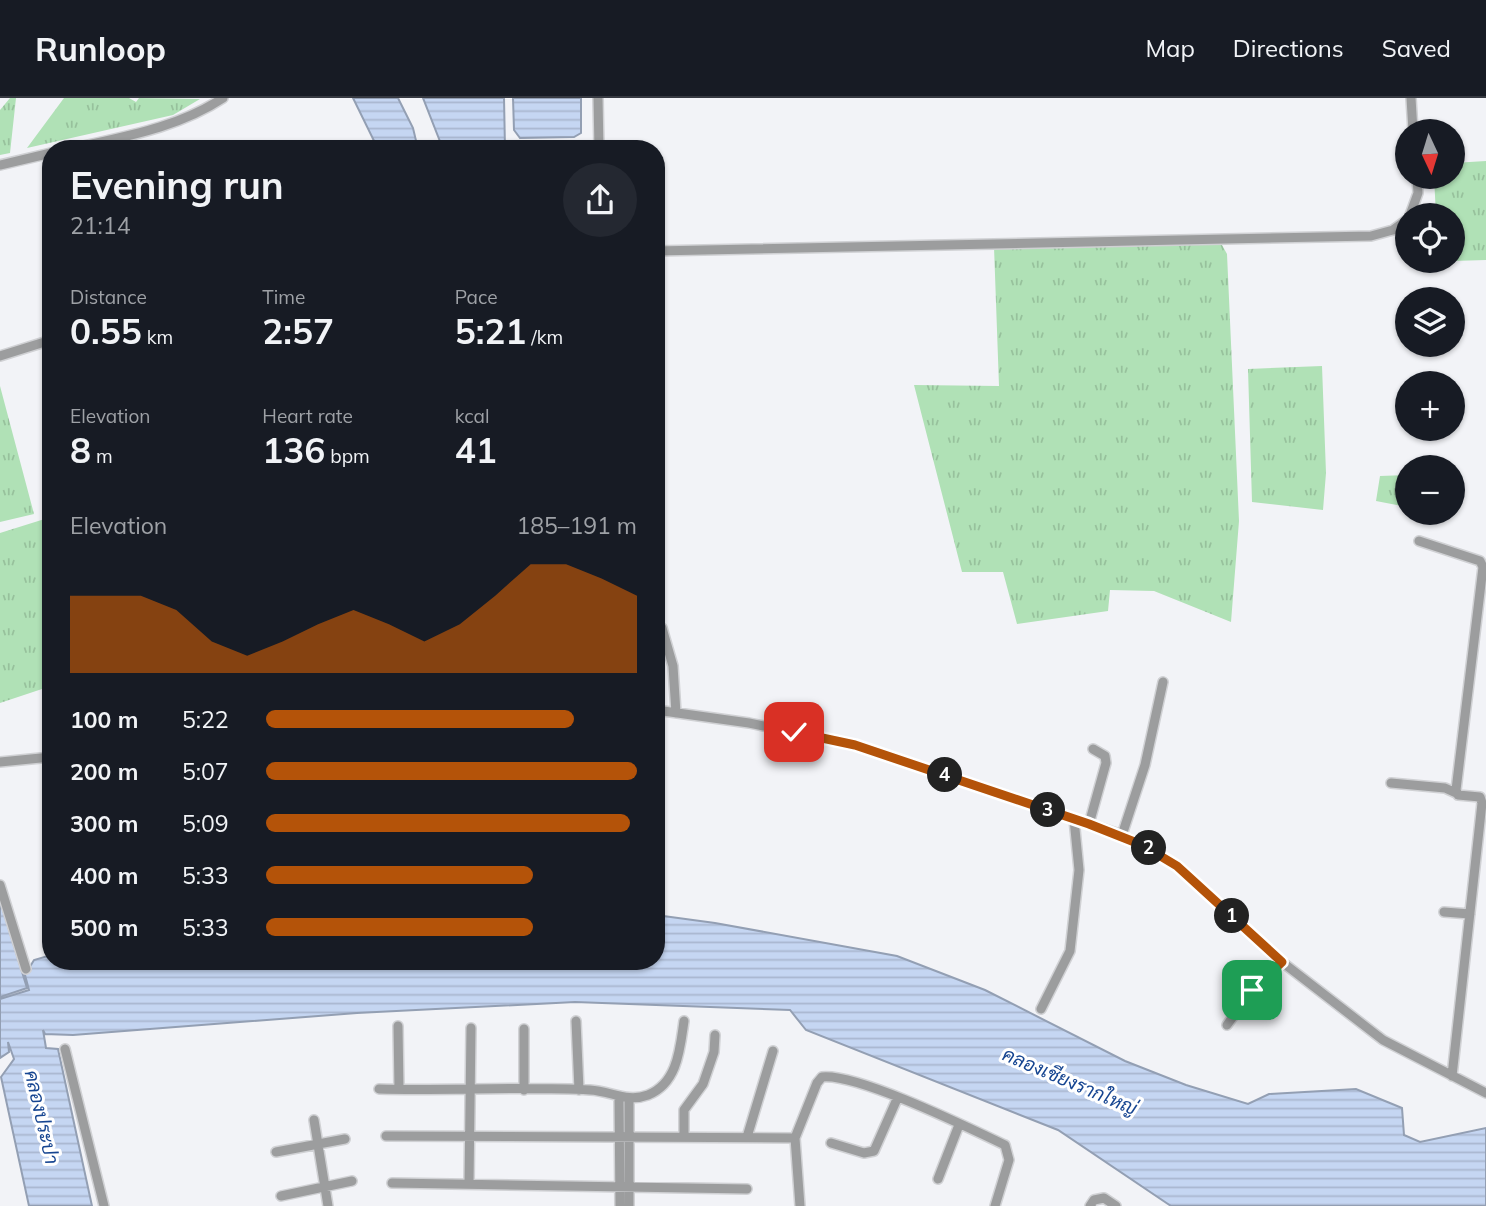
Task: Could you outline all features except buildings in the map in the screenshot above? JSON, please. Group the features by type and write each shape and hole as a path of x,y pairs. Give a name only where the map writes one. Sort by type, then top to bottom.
{"street":[{"path":"106,140 190,117 223,98"},
{"path":"598,98 599,140"},
{"path":"1411,98 1412,119"},
{"path":"0,164 42,155"},
{"path":"665,251 1371,236 1395,229"},
{"path":"0,356 42,343"},
{"path":"1419,541 1480,561 1483,567 1456,793"},
{"path":"665,638 673,666 676,713"},
{"path":"1122,835 1144,765 1163,682"},
{"path":"665,711 749,723 855,745 1122,835 1177,866 1282,962 1383,1040 1486,1093"},
{"path":"1089,824 1106,764 1105,756 1093,749"},
{"path":"0,762 42,758"},
{"path":"1391,783 1445,788 1456,793 1480,797 1482,801 1452,1076"},
{"path":"1041,1009 1070,951 1079,870 1074,819"},
{"path":"0,886 26,969"},
{"path":"1444,912 1470,914"},
{"path":"1227,1025 1252,990 1282,962"},
{"path":"576,1021 579,1090"},
{"path":"379,1089 579,1090 598,1091 624,1098 648,1095 662,1086 679,1058 684,1021"},
{"path":"398,1026 399,1089"},
{"path":"469,1183 471,1028"},
{"path":"524,1029 524,1090"},
{"path":"684,1137 684,1110 703,1084 714,1052 715,1035"},
{"path":"65,1049 104,1206"},
{"path":"750,1137 773,1051"},
{"path":"800,1206 795,1138 821,1077 830,1076 869,1087 1005,1145 1009,1152 995,1206"},
{"path":"620,1206 624,1186 624,1098"},
{"path":"831,1143 864,1153 874,1151 897,1099"},
{"path":"314,1120 328,1206"},
{"path":"938,1179 959,1125"},
{"path":"386,1136 795,1138"},
{"path":"276,1152 345,1139"},
{"path":"281,1196 352,1181"},
{"path":"391,1183 747,1189"},
{"path":"624,1186 629,1206"},
{"path":"1090,1206 1094,1200 1104,1198 1116,1206"}],"green space":[{"path":"10,98 16,98 10,153 0,155 0,110"},
{"path":"64,98 129,98 136,102 139,98 200,99 173,115 62,140 42,140 42,145 27,148"},
{"path":"1486,161 1486,260 1465,261 1465,203 1435,203 1435,189 1465,189 1465,162"},
{"path":"1214,241 1222,245 1227,254 1239,521 1231,622 1154,591 1110,590 1108,611 1017,624 1003,572 962,572 914,385 999,386 994,247"},
{"path":"1322,366 1326,473 1323,510 1252,502 1248,369"},
{"path":"0,386 34,514 0,522"},
{"path":"1395,475 1395,505 1376,501 1380,476"},
{"path":"42,520 42,689 0,703 0,533"}],"water":[{"path":"353,98 398,98 416,140 374,140"},
{"path":"423,98 504,98 505,140 439,140"},
{"path":"513,98 581,98 581,133 574,137 520,138 514,130"},
{"path":"0,900 27,988 0,997"},
{"path":"665,916 715,923 897,956 985,990 1125,1061 1186,1085 1248,1104 1269,1094 1356,1089 1402,1108 1404,1135 1420,1142 1486,1128 1486,1206 1171,1206 1058,1130 806,1030 790,1010 575,1002 357,1013 73,1035 45,1034 43,1030 46,1048 58,1049 92,1206 29,1206 1,1077 14,1059 8,1042 9,1052 0,1058 0,999 29,990 25,975 34,960 42,958 42,970 665,970"}],"route":[{"path":"794,732 855,745 1122,835 1157,852 1177,866 1282,962 1252,990"}],"water label":[{"name":"คลองเชียงรากใหญ่","path":"1070,1081"},
{"name":"คลองประปา","path":"42,1117"}]}
